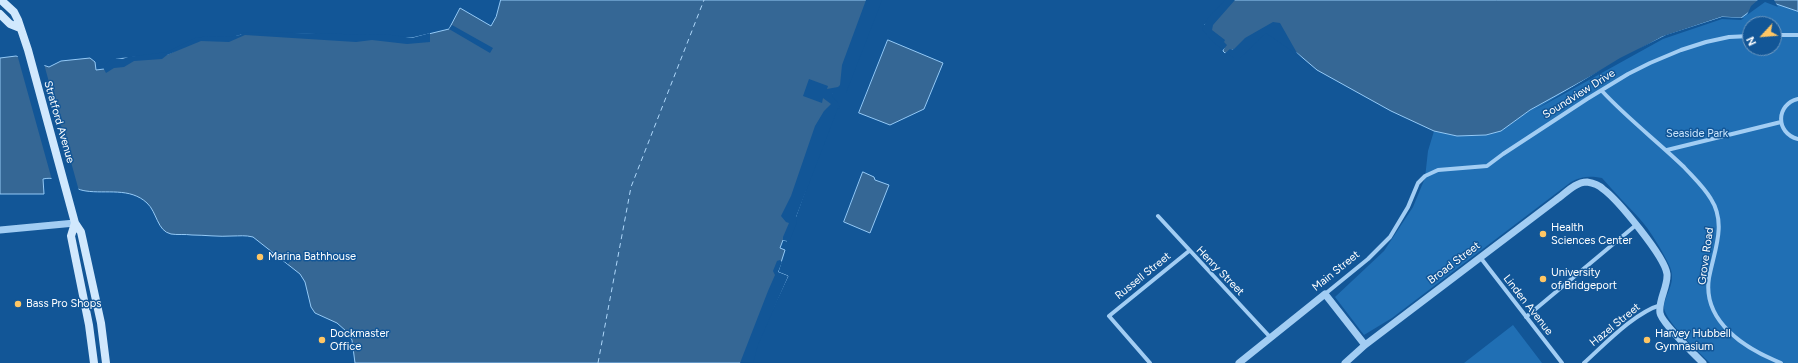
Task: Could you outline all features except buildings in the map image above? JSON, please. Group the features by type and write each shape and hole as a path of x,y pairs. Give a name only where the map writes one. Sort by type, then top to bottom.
{"main road":[{"name":"Stratford Avenue","path":"1,0 14,12 28,50 76,223 81,232 88,256 101,323 106,363"},
{"path":"0,14 10,24 20,28"},
{"name":"Stratford Avenue","path":"76,223 71,236 89,325 94,363"}],"street":[{"path":"1782,35 1798,35"},
{"name":"Soundview Drive","path":"1425,176 1438,170 1487,166 1503,154 1628,74 1681,50 1721,39 1742,37"},
{"name":"Grove Road","path":"1602,91 1616,106 1667,150 1712,199 1718,212 1720,222 1718,240 1709,280 1710,302 1715,315 1725,329 1741,342 1763,356 1781,363"},
{"path":"1798,99 1788,103 1784,108 1781,122 1785,131 1798,139"},
{"path":"1667,150 1781,122"},
{"name":"Main Street","path":"1240,363 1384,244 1408,207 1418,183 1425,176"},
{"name":"Broad Street","path":"1345,363 1365,345 1579,184 1594,183 1603,188 1636,225"},
{"name":"Henry Street","path":"1158,216 1188,251 1270,338"},
{"path":"0,230 76,223"},
{"path":"1526,317 1636,225 1660,259 1667,273 1660,313 1663,320 1703,363"},
{"name":"Russell Street","path":"1150,363 1109,316 1188,251"},
{"name":"Linden Avenue","path":"1480,258 1562,363"},
{"path":"1325,294 1365,345"},
{"name":"Hazel Street","path":"1584,363 1639,314 1652,307 1661,305"}],"green space":[{"name":"Seaside Park","path":"1765,0 1798,11 1798,363 1710,363 1682,335 1665,311 1664,305 1672,282 1672,272 1656,241 1639,218 1602,178 1598,177 1582,178 1571,182 1392,318 1364,335 1335,297 1384,251 1413,207 1425,178 1428,151 1434,131 1457,136 1486,135 1501,131 1530,110 1662,37 1722,17 1742,17 1742,56 1782,56 1782,16 1744,16"},
{"path":"1513,325 1542,363 1464,363"}],"shaded area":[{"path":"501,0 880,0 844,92 833,91 830,97 836,104 787,241 783,240 780,248 785,250 778,272 788,276 756,344 751,363 355,363 352,340 346,331 337,323 315,313 311,307 305,282 300,274 253,237 171,234 163,229 153,211 147,203 140,198 126,193 80,190 55,179 43,179 44,194 0,194 0,58 16,56 49,67 61,61 90,58 95,62 96,70 104,69 116,59 168,54 196,40 226,39 245,34 302,34 412,38 449,29 460,8 491,26 496,17"},
{"path":"1228,0 1765,0 1741,18 1722,17 1662,37 1530,110 1501,131 1486,135 1457,136 1434,131 1391,111 1317,70 1290,47 1266,31 1256,41 1225,53 1223,51 1224,48 1205,25"},
{"path":"1765,0 1798,0 1798,11"},
{"path":"888,40 943,63 924,109 890,125 859,113"},
{"path":"863,172 874,177 875,180 889,185 870,233 844,222"}],"pier":[{"path":"866,0 882,0 846,93 833,93 832,96 838,103 840,109 838,108 796,217 797,222 789,242 783,240 783,237 789,223 786,222 781,216 791,196 815,126 824,111 831,104 823,98 822,103 803,96 809,79 828,86 827,89 838,87 840,85 842,65"},
{"path":"1225,0 1235,0 1213,25 1212,30 1225,40 1224,42 1227,45 1223,50 1213,42 1202,29 1208,18"},
{"path":"1758,0 1774,0 1778,7 1765,2 1747,15 1751,6"},
{"path":"1722,17 1742,18 1741,20 1722,19 1663,39 1533,111 1620,58 1666,35"},
{"path":"1273,22 1280,23 1297,53 1316,73 1289,49 1266,33 1240,58 1234,58 1228,54 1226,55 1225,53 1230,49 1232,50 1235,48 1245,38"},
{"path":"452,25 493,48 490,53 449,29"},
{"path":"245,32 392,35 412,38 430,33 430,42 407,44 372,40 356,42 245,35 229,42 201,41 167,55 162,59 134,61 124,67 114,68 106,73 103,67 112,58 123,59 167,52 195,38 208,36 225,37 240,35"},
{"path":"17,54 44,64 79,191 52,180"},
{"path":"289,251 294,256 288,264 280,258"},
{"path":"780,260 782,262 778,272 788,276 758,345 753,363 740,363 775,275 773,271 777,261"}],"ferry route":[{"path":"598,363 631,187 704,0"}],"place":[{"name":"Health Sciences Center","path":"1543,234"},
{"name":"Marina Bathhouse","path":"260,257"},
{"name":"University of Bridgeport","path":"1543,279"},
{"name":"Bass Pro Shops","path":"18,304"},
{"name":"Dockmaster Office","path":"322,340"},
{"name":"Harvey Hubbell Gymnasium","path":"1647,340"}]}
